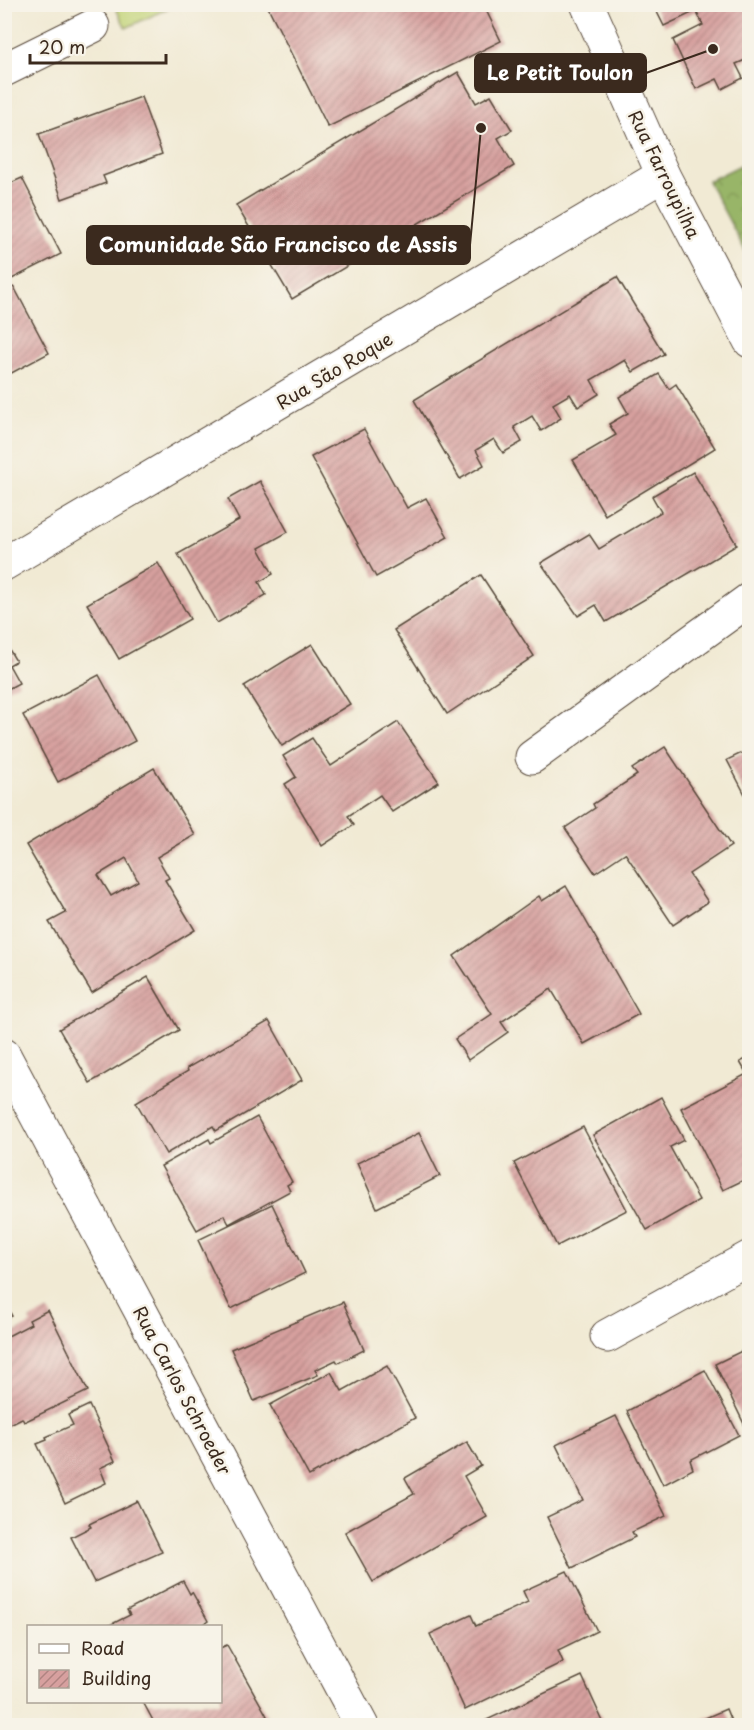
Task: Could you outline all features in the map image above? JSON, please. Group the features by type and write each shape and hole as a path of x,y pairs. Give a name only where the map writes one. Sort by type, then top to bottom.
{"street":[{"name":"Rua Farroupilha","path":"587,4 663,175 750,341"},
{"path":"4,70 93,26"},
{"name":"Rua São Roque","path":"4,564 663,175"},
{"path":"532,757 750,599"},
{"name":"Rua Carlos Schroeder","path":"4,1055 362,1725"},
{"path":"607,1336 750,1257"}],"green space":[{"path":"114,5 175,5 126,28"},
{"path":"749,161 749,258 708,181"}],"building":[{"path":"272,4 483,4 501,41 328,127 268,7"},
{"path":"653,4 750,4 750,58 736,64 743,78 722,89 717,79 696,89 673,40 703,25 696,11 664,26"},
{"path":"458,72 476,103 491,95 512,130 498,138 514,166 292,299 236,205"},
{"path":"141,97 162,154 103,176 106,183 62,199 39,134"},
{"path":"22,178 61,254 4,283 4,186"},
{"path":"617,277 664,354 633,372 625,360 591,380 599,394 578,407 570,394 553,404 561,418 541,431 532,416 514,427 522,442 503,453 494,439 476,450 484,465 460,479 414,400"},
{"path":"14,287 49,353 4,377 4,292"},
{"path":"659,374 669,389 676,384 715,448 605,515 573,460 616,435 609,424 628,413 619,397"},
{"path":"364,429 407,508 426,498 448,537 376,577 311,457"},
{"path":"693,472 737,545 606,622 596,605 578,616 541,563 589,534 599,549 661,512 652,496"},
{"path":"260,481 288,532 259,548 273,574 259,582 266,595 217,623 178,554 239,520 228,499"},
{"path":"158,563 190,619 119,659 87,604"},
{"path":"481,575 534,656 447,714 394,630"},
{"path":"4,641 16,661 9,665 19,683 4,691"},
{"path":"312,644 350,704 282,746 244,686"},
{"path":"99,675 135,741 58,782 23,715"},
{"path":"398,722 439,782 392,812 380,795 348,816 354,825 322,846 285,784 296,777 283,756 312,738 331,766"},
{"path":"749,743 750,804 727,760 746,751"},
{"path":"665,747 731,846 689,874 708,902 673,925 625,853 595,873 565,828 595,808 593,804 637,775 632,769"},
{"path":"154,768 195,835 157,857 169,878 165,880 195,930 92,993 49,922 66,913 26,845","holes":["126,858 138,881 111,896 98,875"]},
{"path":"566,886 639,1014 584,1044 551,989 501,1022 508,1032 468,1060 455,1039 492,1014 454,956 539,896 542,901"},
{"path":"148,977 179,1030 90,1083 59,1029"},
{"path":"269,1021 302,1080 216,1131 213,1126 166,1154 136,1102 188,1071 187,1068"},
{"path":"750,1057 750,1177 723,1190 681,1108 747,1074 740,1062"},
{"path":"661,1097 684,1140 670,1147 699,1200 647,1230 593,1135"},
{"path":"257,1117 292,1182 287,1185 290,1191 229,1224 224,1215 197,1230 161,1166 209,1139 211,1143"},
{"path":"583,1127 627,1210 557,1246 514,1163"},
{"path":"419,1133 440,1176 377,1208 357,1163"},
{"path":"272,1204 305,1273 231,1309 198,1240"},
{"path":"4,1301 12,1316 4,1319"},
{"path":"343,1302 364,1350 338,1363 336,1360 315,1370 318,1375 254,1401 231,1349"},
{"path":"48,1310 88,1391 24,1422 22,1418 4,1427 4,1338 31,1324 29,1320"},
{"path":"750,1347 750,1429 747,1430 715,1364"},
{"path":"387,1366 415,1418 309,1476 270,1405 331,1372 342,1391"},
{"path":"705,1370 739,1435 690,1460 693,1469 663,1485 627,1411"},
{"path":"89,1405 115,1461 100,1468 106,1483 65,1503 37,1444 47,1440 46,1437 73,1425 68,1415"},
{"path":"616,1416 666,1516 632,1532 635,1537 572,1568 547,1517 583,1500 556,1445"},
{"path":"467,1442 481,1466 464,1476 487,1517 373,1582 345,1532 414,1494 405,1478"},
{"path":"137,1501 162,1552 94,1582 71,1537 91,1527 89,1524"},
{"path":"567,1571 597,1631 558,1650 563,1662 465,1710 430,1634 471,1615 476,1626 528,1602 523,1591"},
{"path":"183,1581 190,1594 192,1592 208,1621 202,1625 110,1625 130,1615 127,1610"},
{"path":"227,1645 267,1716 250,1726 156,1726 144,1703 222,1703 222,1647"},
{"path":"582,1676 605,1726 478,1726 478,1724"},
{"path":"726,1709 733,1726 698,1726 696,1722"}],"place":[{"name":"Le Petit Toulon","path":"713,49"},
{"name":"Comunidade São Francisco de Assis","path":"481,128"}]}
